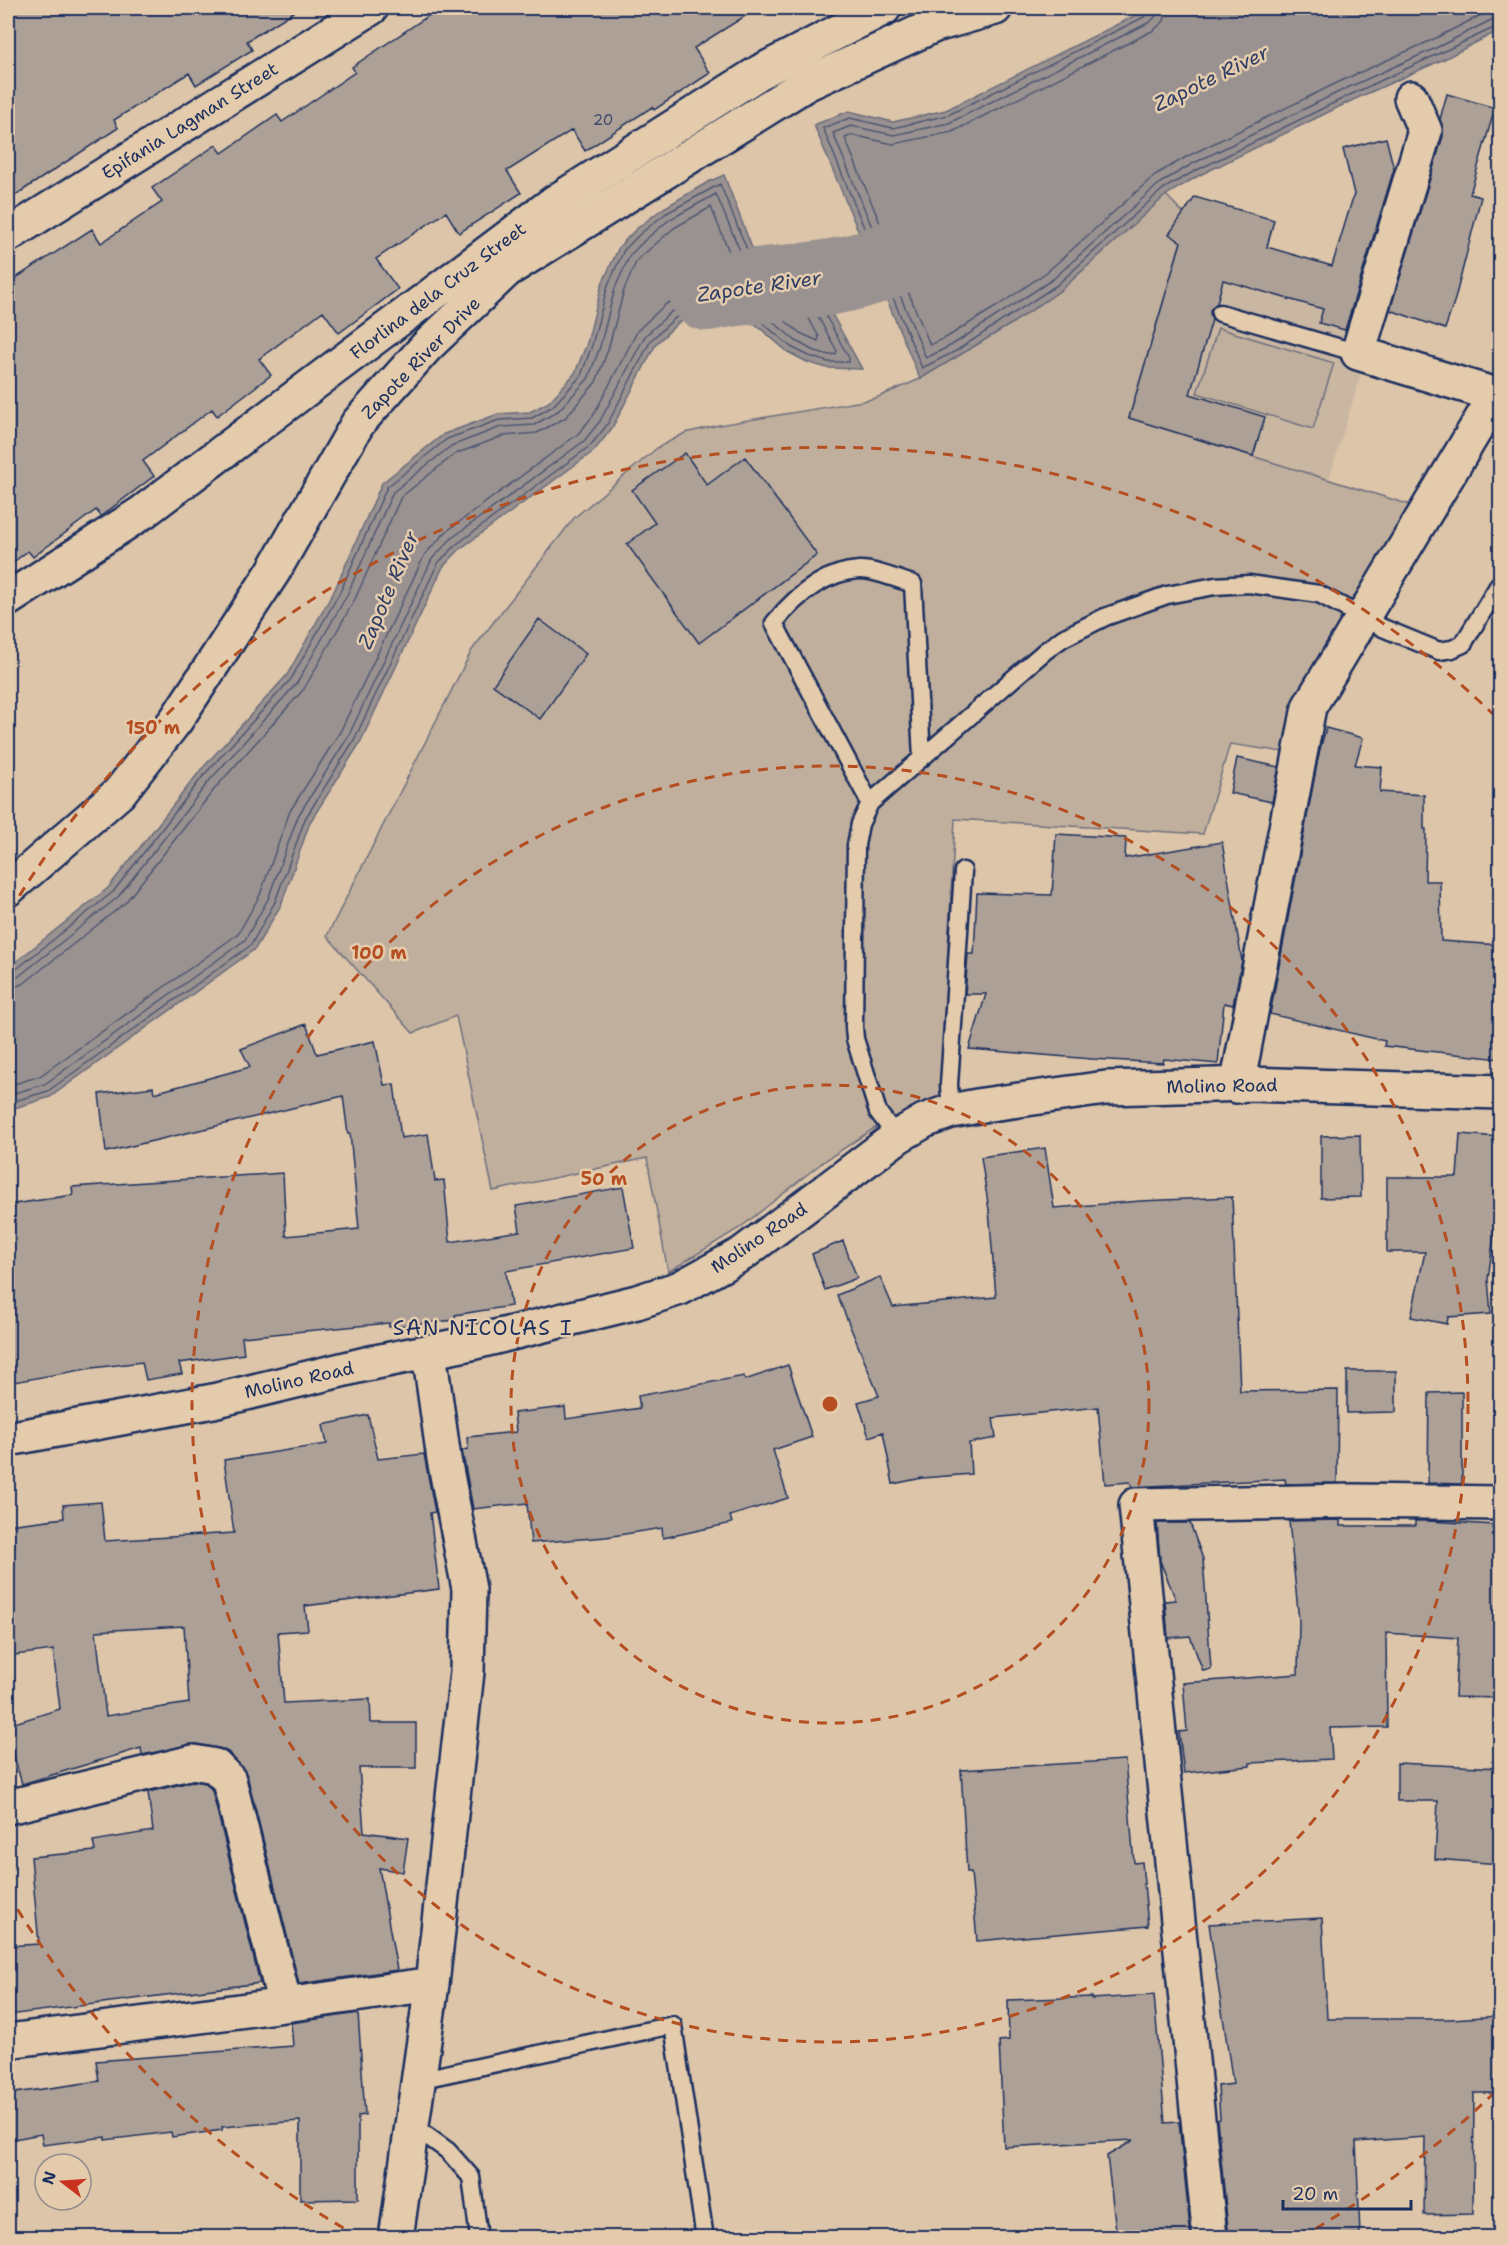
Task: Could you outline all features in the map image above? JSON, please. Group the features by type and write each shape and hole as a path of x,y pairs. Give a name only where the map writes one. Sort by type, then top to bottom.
{"street":[{"name":"Epifania Lagman Street","path":"8,235 371,8"},
{"name":"Florlina dela Cruz Street","path":"8,599 142,512 555,202 760,72 884,8"},
{"name":"Zapote River Drive","path":"8,889 119,793 176,720 273,572 358,423 427,346 507,270 806,84 935,25 994,8"},
{"path":"1237,1086 1309,707 1498,391 1358,353 1425,131 1411,98"},
{"name":"Molino Road","path":"8,1439 213,1401 638,1302 680,1288 742,1254 897,1137 924,1122 951,1111 1106,1088 1250,1084 1500,1092"},
{"path":"396,2238 432,1984 468,1672 469,1589 444,1459 429,1352"},
{"path":"1210,2238 1136,1505 1354,1501 1500,1503"},
{"path":"8,1807 194,1762 215,1766 230,1780 285,2005"},
{"path":"8,2041 432,1984"}],"lane":[{"path":"1220,312 1358,353"},
{"path":"870,804 774,623 805,591 838,574 861,569 913,584 922,758"},
{"path":"897,1137 878,1112 855,1039 854,1027 856,845 860,824 870,804 1045,651 1063,638 1105,617 1167,595 1215,586 1249,584 1319,594 1383,628 1439,651 1463,644 1500,583"},
{"path":"951,1111 949,1085 963,871"},
{"path":"418,2080 673,2025 705,2238"},
{"path":"412,2125 448,2151 471,2177 479,2238"}],"shaded area":[{"path":"1166,195 1188,218 1129,418 1417,507 1290,753 1230,744 1203,834 955,819 940,1100 873,1129 823,1162 741,1227 668,1272 647,1158 493,1191 456,1016 413,1033 327,936 472,650 574,518 657,448 685,433 719,425 863,401 876,398 920,379 1011,324 1061,290"},
{"path":"1187,225 1367,276 1364,364 1329,479 1129,418"},
{"path":"1218,328 1334,363 1313,429 1197,393"}],"water":[{"path":"1150,8 1500,8 1500,30 1198,176 1166,195 1061,290 1011,324 920,379 814,125 849,111 893,122 946,110"},
{"path":"724,175 757,261 795,247 862,369 827,368 807,362 788,352 748,318 729,310 703,312 678,323 656,344 612,428 594,451 460,549 443,567 360,743 310,822 281,905 255,949 50,1097 8,1110 8,968 108,888 200,771 287,675 335,589 382,483 444,434 498,414 530,412 549,402 575,373 587,343 602,284 619,247 635,230 662,209"}],"building":[{"path":"8,8 300,8 247,41 252,50 196,85 189,73 114,120 118,128 8,200"},
{"path":"440,8 758,8 694,48 710,73 654,110 652,107 585,151 572,130 507,171 521,193 459,233 446,212 376,259 398,289 339,333 323,311 259,359 271,375 217,416 212,409 143,461 154,476 101,516 96,510 33,557 28,551 8,566 8,283 92,229 101,243 162,202 152,188 216,145 222,153 277,115 282,122 355,72 352,67"},
{"path":"1447,94 1495,108 1470,194 1481,197 1445,329 1390,310 1443,136 1440,119"},
{"path":"1386,138 1394,169 1345,330 1319,323 1323,309 1223,280 1217,303 1210,310 1212,320 1190,394 1265,417 1253,456 1129,418 1181,242 1169,234 1195,197 1274,220 1267,247 1332,266 1354,194 1343,149"},
{"path":"685,453 707,485 745,457 817,555 699,643 627,544 655,523 632,490"},
{"path":"539,619 586,654 540,719 493,685"},
{"path":"1326,728 1363,738 1355,765 1382,767 1380,792 1424,795 1425,881 1440,881 1441,941 1500,945 1500,1059 1384,1046 1385,1041 1270,1014 1319,753"},
{"path":"1237,758 1279,767 1272,802 1230,793"},
{"path":"1056,834 1126,838 1125,858 1222,842 1242,961 1233,1005 1224,1003 1218,1064 1164,1059 1163,1063 1092,1059 969,1049 986,994 965,994 968,954 974,954 977,893 1052,895"},
{"path":"306,1024 317,1054 375,1041 384,1085 394,1084 401,1138 428,1134 435,1181 444,1180 450,1242 520,1231 516,1206 623,1187 634,1248 506,1271 511,1306 455,1315 455,1320 389,1327 389,1323 242,1337 244,1354 179,1363 182,1374 146,1380 142,1362 14,1382 8,1347 8,1205 73,1195 72,1187 283,1173 286,1236 359,1229 350,1133 348,1134 343,1096 106,1152 99,1094 153,1087 154,1093 250,1067 241,1049"},
{"path":"1460,1134 1500,1137 1500,1186 1497,1228 1495,1227 1488,1279 1491,1314 1448,1317 1447,1324 1411,1317 1425,1252 1387,1252 1387,1177 1457,1177"},
{"path":"1360,1135 1361,1197 1321,1198 1321,1136"},
{"path":"1045,1148 1054,1208 1232,1197 1240,1391 1338,1390 1337,1483 1286,1484 1285,1479 1132,1487 1130,1482 1105,1484 1098,1407 993,1418 996,1438 969,1443 971,1474 922,1478 893,1484 883,1432 869,1437 858,1402 879,1396 837,1295 880,1277 893,1307 996,1297 989,1210 981,1157"},
{"path":"843,1241 857,1278 825,1290 812,1254"},
{"path":"788,1365 812,1437 773,1450 788,1498 730,1516 732,1523 663,1538 662,1528 606,1537 531,1543 527,1503 473,1509 462,1450 468,1449 467,1437 516,1432 514,1413 565,1407 566,1419 640,1408 638,1396 744,1376 745,1380"},
{"path":"1347,1371 1396,1371 1396,1412 1347,1413"},
{"path":"1462,1392 1462,1484 1428,1483 1429,1393"},
{"path":"368,1415 378,1459 424,1454 435,1512 430,1513 439,1589 305,1606 308,1630 278,1632 284,1703 370,1699 371,1723 416,1723 416,1768 359,1768 364,1832 408,1838 403,1872 379,1868 397,1970 299,1984 247,1775 228,1752 196,1744 142,1755 141,1748 22,1784 8,1735 8,1725 60,1709 53,1650 8,1656 8,1525 64,1518 63,1505 101,1502 105,1541 234,1533 224,1460 327,1444 323,1425","holes":["184,1626 189,1703 106,1716 96,1631"]},
{"path":"1340,1520 1340,1526 1415,1526 1415,1521 1495,1525 1494,1548 1500,1548 1500,1698 1455,1697 1458,1638 1386,1633 1387,1727 1330,1728 1332,1759 1250,1763 1250,1766 1184,1773 1179,1732 1187,1731 1183,1683 1298,1674 1299,1621 1289,1521"},
{"path":"1157,1523 1190,1523 1203,1559 1211,1669 1203,1671 1190,1636 1168,1638 1165,1601 1176,1600 1160,1561"},
{"path":"1125,1760 1134,1863 1142,1862 1148,1926 977,1941 971,1872 967,1872 961,1770"},
{"path":"1397,1763 1500,1768 1500,1864 1435,1859 1438,1801 1397,1801"},
{"path":"194,1781 206,1783 212,1790 260,1983 8,2015 8,1946 39,1944 31,1857 95,1851 93,1841 153,1831 148,1792"},
{"path":"1322,1918 1327,2019 1451,2019 1500,2016 1500,2093 1474,2093 1473,2214 1424,2215 1425,2137 1356,2142 1360,2234 1294,2238 1229,2238 1217,2120 1220,2119 1218,2086 1233,2084 1209,1924"},
{"path":"1154,1995 1165,2123 1179,2122 1191,2238 1117,2238 1107,2156 1134,2140 1004,2147 999,2041 1009,2040 1008,2000 1092,1997 1092,1999"},
{"path":"358,2013 365,2115 358,2116 358,2199 300,2200 300,2121 222,2127 222,2130 172,2137 171,2132 43,2145 41,2134 8,2140 8,2094 99,2081 96,2061 293,2046 291,2023"}],"waterway":[{"name":"Zapote River","path":"707,293 848,274 880,264 906,252 966,216"}],"district":[{"name":"SAN NICOLAS I","path":"483,1328"}]}
